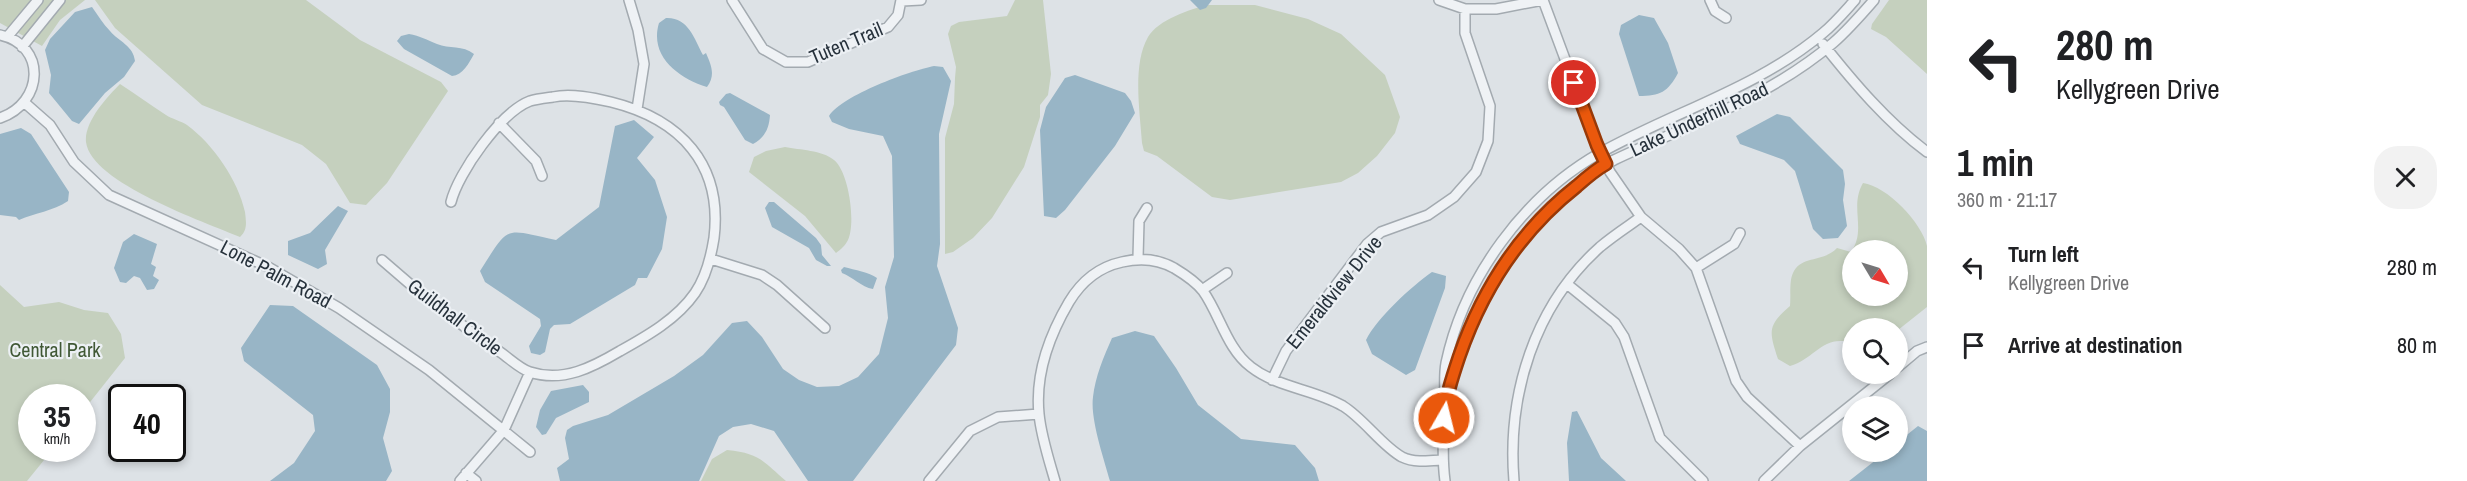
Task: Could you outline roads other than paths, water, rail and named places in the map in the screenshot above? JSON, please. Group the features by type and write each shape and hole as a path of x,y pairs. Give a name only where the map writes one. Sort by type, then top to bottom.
{"street":[{"path":"0,118 12,114 25,103 34,84 30,56 22,47 4,35 38,0"},
{"path":"22,47 60,0"},
{"path":"629,0 638,30 644,64 637,109"},
{"name":"Tuten Trail","path":"732,0 763,49 786,62 808,62 888,27 898,15 901,1"},
{"path":"901,1 921,0"},
{"path":"1439,0 1465,9 1496,9 1543,0 1606,164 1641,217 1679,249 1696,268 1736,381 1747,397 1800,446"},
{"path":"1710,0 1715,11 1726,18"},
{"name":"Lake Underhill Road","path":"1445,481 1442,460 1446,366 1454,332 1486,264 1509,232 1555,184 1600,152 1769,71 1818,38 1855,0"},
{"name":"Lake Underhill Road","path":"1446,398 1478,309 1496,276 1541,218 1565,195 1606,164 1759,93 1800,68 1850,27 1874,0"},
{"name":"Emeraldview Drive","path":"1272,380 1287,351 1367,244 1381,232 1428,215 1454,197 1476,172 1488,141 1490,106 1465,33 1465,9"},
{"path":"1818,38 1875,106 1901,133 1927,152"},
{"name":"Guildhall Circle","path":"382,260 462,326 530,372 561,376 590,368 651,334 680,310 696,292 711,259 717,214 713,186 695,155 682,137 662,121 637,109 597,99 559,96 530,102 499,123 455,186 451,202"},
{"name":"Lone Palm Road","path":"25,103 50,125 74,162 109,195 268,267 339,308 429,370 530,452"},
{"path":"499,123 536,161 542,177"},
{"path":"1138,258 1139,221 1147,208"},
{"path":"1514,481 1514,420 1520,382 1530,348 1567,284 1599,248 1641,217"},
{"path":"1696,268 1734,244 1740,233"},
{"path":"1054,481 1039,414 1043,363 1050,337 1072,297 1093,274 1118,263 1138,258 1166,264 1184,274 1202,290 1236,351 1250,367 1272,380 1328,398 1345,408 1402,457 1420,462 1442,460"},
{"path":"711,259 762,275 777,285 825,328"},
{"path":"1202,290 1227,273"},
{"path":"1567,284 1615,322 1624,337 1660,438 1703,481"},
{"path":"1908,359 1927,347"},
{"path":"476,481 463,477 504,430 530,372"},
{"path":"1764,481 1800,446 1878,384"},
{"path":"929,481 970,431 998,417 1039,414"}],"water":[{"path":"1190,0 1212,0 1206,8 1200,10"},
{"path":"92,7 107,28 129,47 135,61 124,77 105,93 79,124 72,121 49,93 51,75 45,50 50,39 75,12"},
{"path":"1639,15 1654,18 1668,43 1678,73 1671,85 1658,94 1639,96 1619,34 1621,25"},
{"path":"666,18 680,21 685,25 703,55 706,53 712,74 707,87 676,71 662,55 657,35 659,23"},
{"path":"409,34 442,45 465,49 474,54 462,71 452,76 404,49 397,41 401,36"},
{"path":"934,66 943,67 951,81 939,134 940,244 937,266 958,328 956,345 853,481 808,481 774,431 751,424 733,427 719,436 699,481 560,481 557,468 569,459 565,438 567,430 608,415 674,376 703,355 732,323 747,321 762,337 783,369 799,380 817,387 839,386 858,377 879,354 888,318 885,287 894,257 892,156 883,136 849,129 832,122 829,116 862,92 893,78"},
{"path":"1075,75 1125,93 1135,113 1115,146 1065,210 1056,218 1044,216 1040,130 1046,107 1065,78"},
{"path":"730,93 770,115 766,132 753,144 745,140 724,107 720,105 719,102"},
{"path":"1777,114 1790,117 1843,170 1845,184 1843,200 1847,226 1838,238 1823,239 1813,229 1795,171 1784,160 1740,144 1736,136"},
{"path":"634,120 654,137 637,158 655,180 667,217 662,249 647,278 638,278 635,285 570,324 554,325 550,329 545,352 540,355 531,353 529,346 541,326 540,319 485,282 480,271 497,245 509,234 526,234 556,240 599,207 615,126"},
{"path":"21,128 31,134 69,192 68,201 50,210 19,220 16,217 0,215 0,134"},
{"path":"769,202 774,202 816,238 821,245 822,255 831,266 816,260 809,248 772,227 765,208"},
{"path":"338,206 348,211 325,250 327,264 318,269 288,255 288,241 310,233"},
{"path":"134,234 157,244 151,264 156,267 153,276 159,280 154,289 147,290 140,278 134,276 126,283 120,282 114,268 123,242"},
{"path":"844,267 877,278 873,289 842,273 841,270"},
{"path":"1432,272 1446,276 1445,288 1415,370 1406,375 1372,354 1366,340 1378,322 1396,303"},
{"path":"270,305 293,306 377,365 390,389 390,412 383,438 392,471 386,481 270,481 294,463 315,431 313,415 244,361 241,348"},
{"path":"1135,331 1154,336 1198,405 1241,439 1295,445 1315,468 1319,481 1110,481 1095,427 1094,389 1112,338"},
{"path":"583,385 589,392 589,402 556,418 546,434 542,435 536,427 540,410 551,391"},
{"path":"1577,411 1601,458 1626,481 1569,481 1567,443 1572,412"},
{"path":"1918,426 1927,431 1927,481 1849,481 1873,462 1908,462 1908,434"}],"park label":[{"name":"Central Park","path":"55,350"}]}
